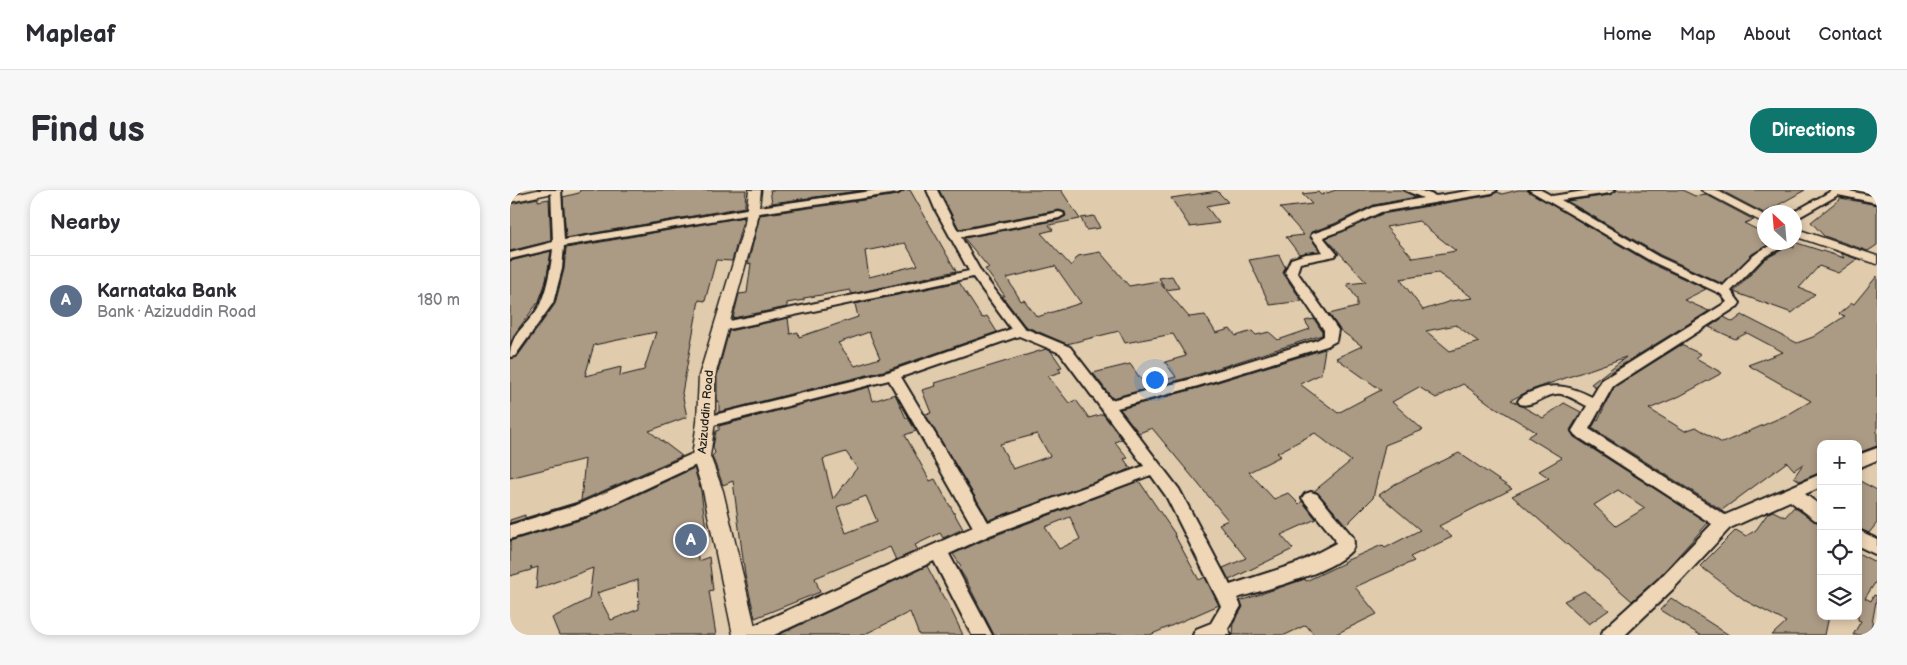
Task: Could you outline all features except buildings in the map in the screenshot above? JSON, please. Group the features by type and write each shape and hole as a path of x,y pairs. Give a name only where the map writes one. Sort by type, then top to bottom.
{"street":[{"path":"510,199 555,190 560,244 547,303 510,353"},
{"name":"Azizuddin Road","path":"745,635 713,491 701,456 706,422 707,376 752,211 755,190"},
{"path":"510,256 560,244 752,211 898,190"},
{"path":"932,190 940,210 976,273 1019,331 1065,350 1173,493 1231,606 1214,633"},
{"path":"1409,190 1440,198"},
{"path":"1107,406 1193,383 1322,343 1331,338 1331,330 1291,272 1295,261 1306,257 1331,254 1316,236 1339,228 1378,209 1492,190"},
{"path":"1534,190 1656,259 1726,290 1734,303 1607,383 1580,432 1724,523"},
{"path":"1550,199 1610,190"},
{"path":"1707,190 1757,215"},
{"path":"1802,212 1839,191 1877,200"},
{"path":"954,235 1058,215"},
{"path":"1802,236 1877,260"},
{"path":"1726,290 1760,255 1770,250"},
{"path":"720,327 976,273"},
{"path":"706,422 893,375 1019,331"},
{"path":"893,375 984,530"},
{"path":"1525,401 1543,392 1559,388 1595,404"},
{"path":"1862,460 1877,453"},
{"path":"510,532 584,510 701,456"},
{"path":"753,635 984,530 1154,468"},
{"path":"1611,635 1666,584 1724,523 1817,482"},
{"path":"1793,494 1817,513"},
{"path":"1225,594 1281,577 1336,554 1345,546 1344,537 1311,498"},
{"path":"1862,539 1877,548"},
{"path":"938,551 982,635"}],"place":[{"name":"Karnataka Bank","path":"691,540"}]}
